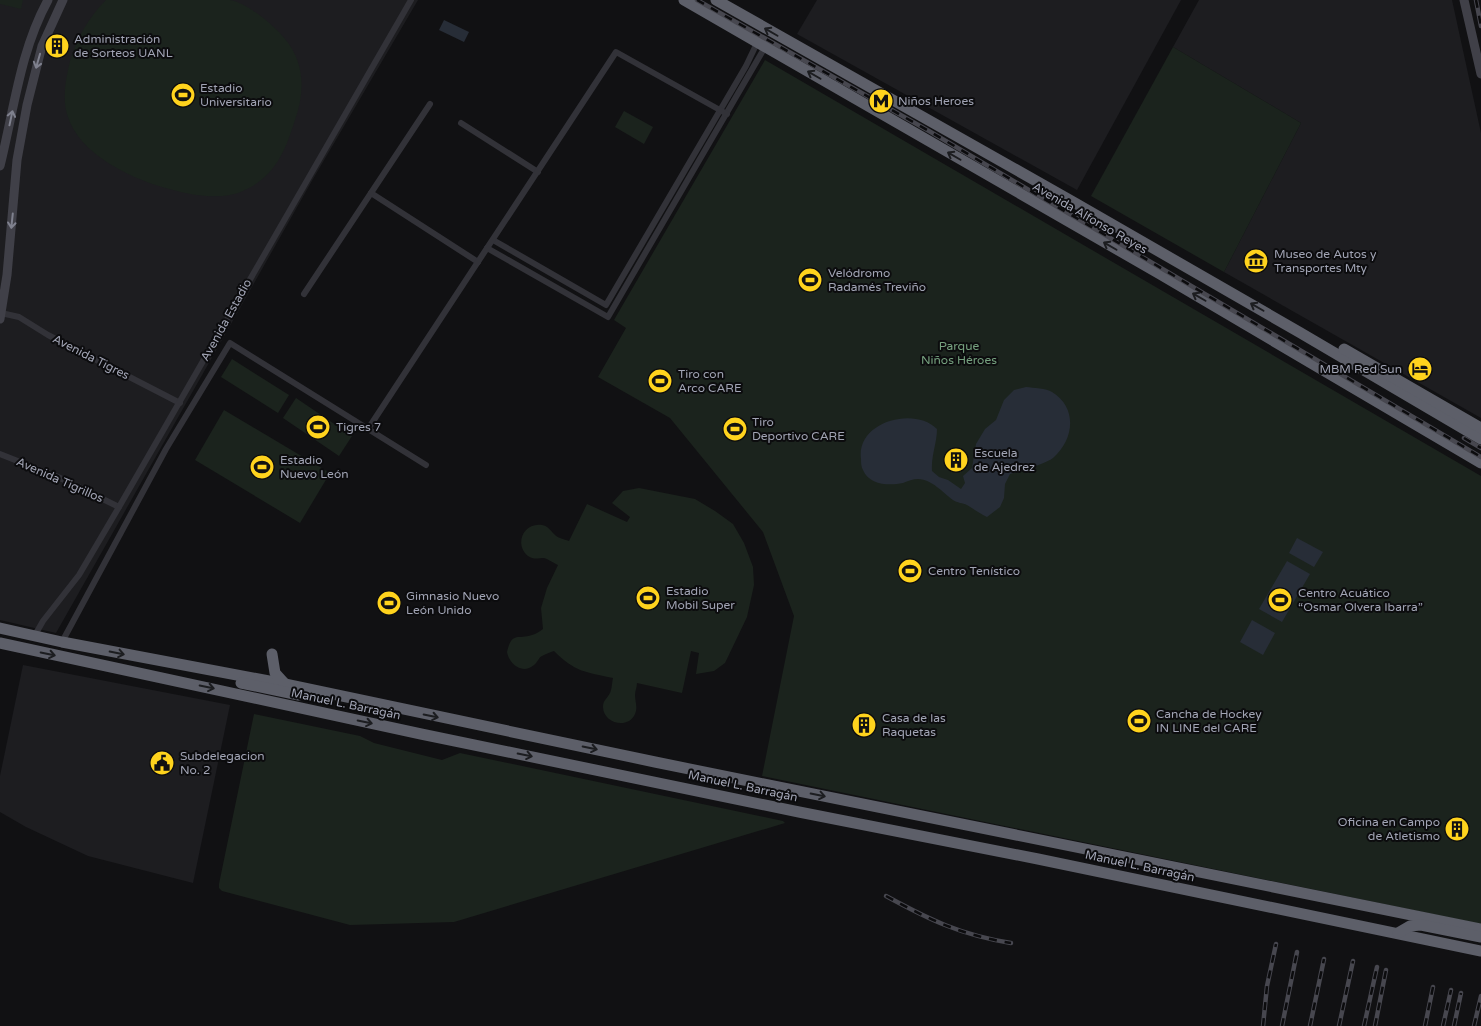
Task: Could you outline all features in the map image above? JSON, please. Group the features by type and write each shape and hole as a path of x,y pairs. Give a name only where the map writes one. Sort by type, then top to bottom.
{"highway":[{"name":"Avenida Alfonso Reyes","path":"684,0 1481,463"},
{"name":"Avenida Alfonso Reyes","path":"719,1 1069,199 1481,439"},
{"path":"719,1 738,32"},
{"path":"975,147 992,178"},
{"path":"1256,331 1267,346 1481,471"},
{"path":"1299,332 1307,331 1329,341 1481,428"},
{"name":"Manuel L. Barragán","path":"0,628 188,667 285,684 1197,873 1481,929"},
{"name":"Manuel L. Barragán","path":"0,644 428,735 1481,951"},
{"path":"272,654 276,673 285,684"},
{"path":"188,667 202,675 295,694 328,694"},
{"path":"1398,933 1410,926 1421,925 1481,937"}],"street":[{"path":"0,166 26,54 48,0"},
{"path":"1,316 7,275 17,160 23,126 38,58 63,0"},
{"name":"Avenida Estadio","path":"35,635 43,621 78,575 119,507 411,0"},
{"path":"1464,0 1481,74"},
{"path":"493,240 606,305 746,66 761,45"},
{"path":"487,248 608,317 727,114 761,45"},
{"path":"368,429 616,52 727,114"},
{"path":"304,294 430,104"},
{"path":"461,123 538,172"},
{"path":"692,159 699,162"},
{"path":"371,193 478,262"},
{"name":"Avenida Tigres","path":"1,316 19,317 48,335 180,402"},
{"path":"62,642 166,449 230,343 426,465"},
{"name":"Avenida Tigrillos","path":"0,454 58,477 119,507"}],"shaded area":[{"path":"0,0 418,0 313,179 56,633 0,620"},
{"path":"817,0 1181,0 1077,190 797,34"},
{"path":"1199,0 1452,0 1481,133 1481,418 1224,272 1301,123 1173,47"},
{"path":"444,20 469,32 464,42 439,30"},
{"path":"1026,387 1040,388 1052,392 1060,399 1069,415 1069,433 1060,451 1053,458 1039,465 1010,474 1005,484 1004,498 1000,507 987,517 967,505 955,501 937,487 923,480 918,479 898,484 880,483 870,479 862,469 862,446 868,435 877,427 889,422 915,419 927,422 937,429 932,471 961,489 965,483 963,476 972,468 976,444 985,429 996,420 1004,400 1014,390"},
{"path":"1297,538 1323,552 1314,567 1289,553"},
{"path":"1287,561 1310,574 1282,622 1259,609"},
{"path":"1252,620 1275,633 1263,655 1240,642"},
{"path":"23,665 230,705 193,883 88,856 26,827 0,812 0,776"}],"green space":[{"path":"0,0 23,0 21,9 0,4"},
{"name":"Estadio Universitario","path":"106,0 230,0 252,10 267,21 285,39 292,48 300,68 302,88 292,131 284,151 273,169 257,183 238,193 220,196 191,194 158,186 126,173 95,154 83,142 73,129 67,114 65,101 66,81 76,44 89,21"},
{"path":"1173,47 1301,123 1224,272 1091,196"},
{"name":"Parque Niños Héroes","path":"765,60 1481,476 1481,924 762,776 794,616 763,532 670,418 598,377 626,328 614,320"},
{"path":"624,111 653,127 644,144 615,127"},
{"path":"232,359 289,395 278,413 221,377"},
{"name":"Tigres 7","path":"296,398 352,436 339,456 283,418"},
{"name":"Estadio Nuevo León","path":"224,410 330,473 300,523 195,460"},
{"name":"Estadio Mobil Super","path":"639,488 695,499 733,524 744,543 753,567 754,585 747,617 725,663 714,671 696,674 699,653 691,651 682,693 637,683 635,714 632,719 622,723 611,720 604,713 604,701 611,691 613,678 581,670 568,663 554,651 541,657 535,664 525,669 513,664 507,652 513,639 533,635 543,629 541,608 547,588 558,565 544,558 528,556 524,551 521,541 526,531 535,525 542,525 557,536 569,541 587,504 627,522 630,517 612,503 623,491"},
{"path":"254,714 360,736 374,743 442,760 460,753 783,821 785,823 454,922 350,925 222,891 219,888"}],"railway":[{"path":"697,0 929,131 1481,457"},
{"path":"1476,0 1481,26"},
{"path":"1464,438 1481,448"},
{"path":"886,896 946,926 977,936 1011,943"},
{"path":"1263,1026 1267,986 1276,944"},
{"path":"1282,1026 1297,952"},
{"path":"1310,1026 1324,959"},
{"path":"1339,1026 1353,961"},
{"path":"1364,1026 1377,967"},
{"path":"1375,1026 1386,970"},
{"path":"1425,1026 1433,987"},
{"path":"1443,1026 1451,990"},
{"path":"1454,1026 1461,993"},
{"path":"1474,1026 1481,996"}],"place":[{"name":"Administración de Sorteos UANL","path":"57,46"},
{"name":"Estadio Universitario","path":"183,95"},
{"name":"Niños Heroes","path":"881,101"},
{"name":"Museo de Autos y Transportes Mty","path":"1256,261"},
{"name":"Velódromo Radamés Treviño","path":"810,280"},
{"name":"MBM Red Sun","path":"1420,369"},
{"name":"Tiro con Arco CARE","path":"660,381"},
{"name":"Tigres 7","path":"318,427"},
{"name":"Tiro Deportivo CARE","path":"735,429"},
{"name":"Escuela de Ajedrez","path":"956,460"},
{"name":"Estadio Nuevo León","path":"262,467"},
{"name":"Centro Tenístico","path":"910,571"},
{"name":"Estadio Mobil Super","path":"648,598"},
{"name":"Centro Acuático “Osmar Olvera Ibarra”","path":"1280,600"},
{"name":"Gimnasio Nuevo León Unido","path":"389,603"},
{"name":"Cancha de Hockey IN LINE del CARE","path":"1139,721"},
{"name":"Casa de las Raquetas","path":"864,725"},
{"name":"Subdelegacion No. 2","path":"162,763"},
{"name":"Oficina en Campo de Atletismo","path":"1457,829"}]}
